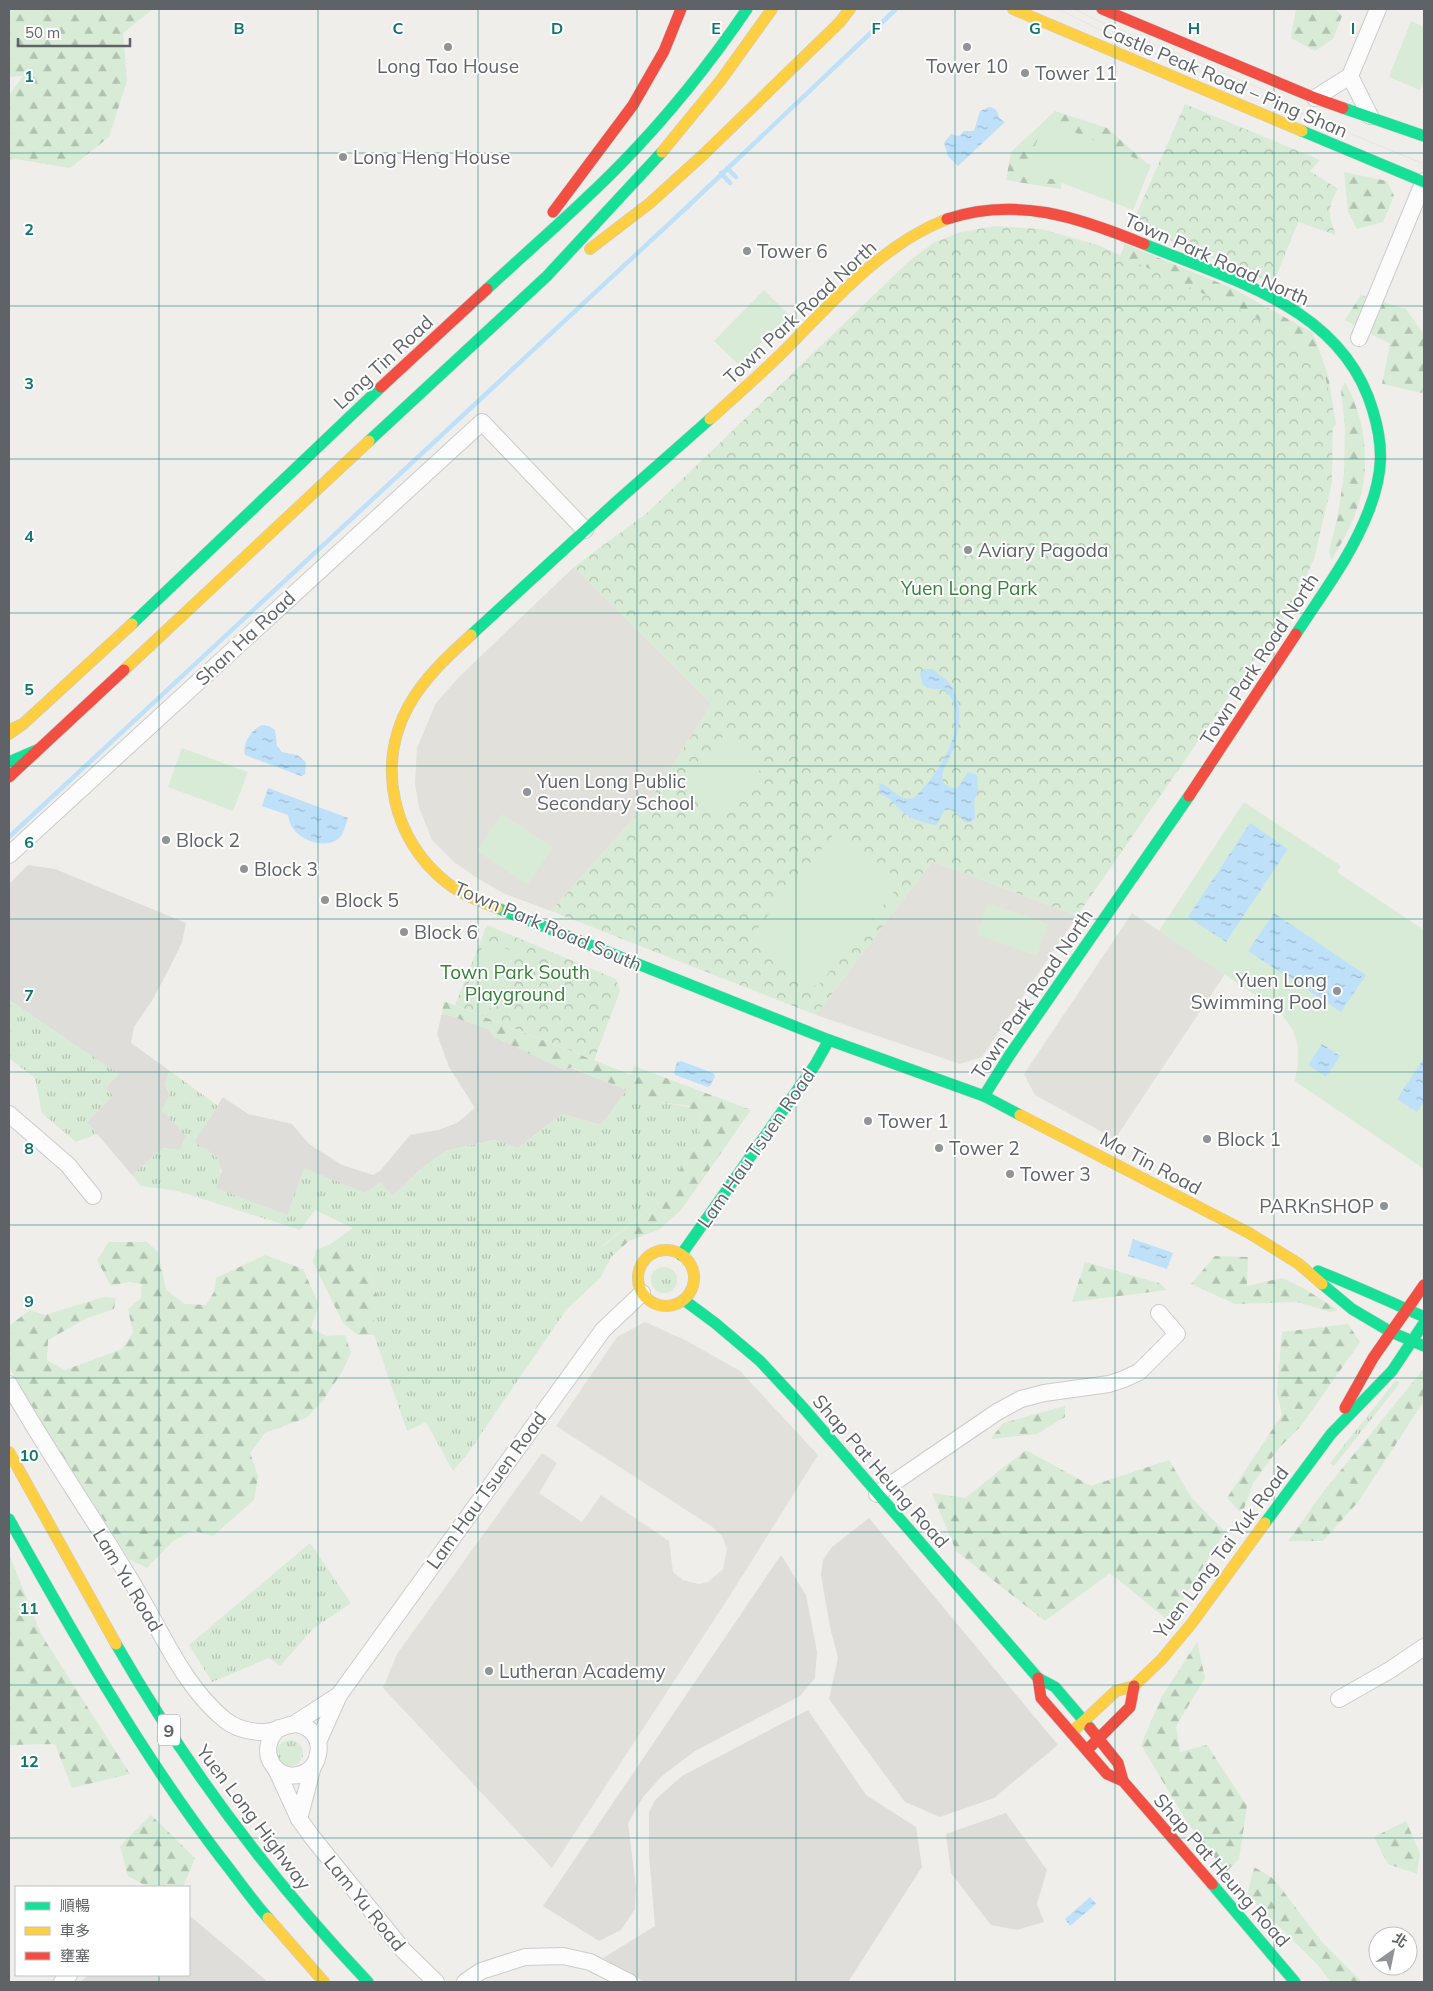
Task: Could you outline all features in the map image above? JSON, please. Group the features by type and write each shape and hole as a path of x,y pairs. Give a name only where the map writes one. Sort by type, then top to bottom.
{"main road":[{"path":"532,246 557,206 626,117 639,97 657,64 681,9"},
{"name":"Long Tin Road","path":"22,724 120,635 532,246 569,216 649,135 688,89 747,9"},
{"path":"9,777 547,276 592,229 705,100 772,9"},
{"path":"547,276 595,245 650,203 822,40 850,9"},
{"name":"Castle Peak Road – Ping Shan","path":"1013,9 1170,77 1424,182"},
{"name":"Castle Peak Road – Ping Shan","path":"1102,9 1315,98 1424,136"},
{"path":"822,40 824,20"},
{"name":"Town Park Road North","path":"585,530 758,376 880,259 917,232 949,218 988,209 1032,208 1082,220 1182,260 1275,300 1304,316 1331,337 1348,357 1370,396 1379,433 1382,459 1363,527 1346,558 1276,668 1158,843 1128,882 1020,1040 984,1096"},
{"name":"Town Park Road South","path":"585,530 435,671 408,707 396,737 391,767 392,795 404,831 417,854 447,883 467,896 829,1040 984,1096"},
{"path":"9,730 22,724"},
{"path":"9,734 22,724"},
{"path":"9,762 39,749"},
{"name":"Lam Hau Tsuen Road","path":"681,1255 815,1065 829,1040"},
{"name":"Ma Tin Road","path":"984,1096 1249,1233 1299,1264 1352,1309 1391,1332 1424,1346"},
{"path":"670,1251 681,1255 690,1265 694,1280 692,1290 684,1300 675,1305 660,1306 648,1300 642,1293 638,1280 639,1270 645,1260 652,1254 670,1251"},
{"name":"Ma Tin Road","path":"1299,1264 1364,1289 1424,1317"},
{"name":"Yuen Long Tai Yuk Road","path":"1331,1434 1370,1363 1424,1285"},
{"name":"Shap Pat Heung Road","path":"684,1300 760,1361 821,1427 1038,1678 1054,1687 1084,1720 1118,1763 1123,1781 1295,1982"},
{"name":"Yuen Long Tai Yuk Road","path":"1071,1733 1116,1691 1134,1686 1178,1641 1331,1434 1387,1376 1424,1323"},
{"name":"Yuen Long Highway","path":"9,1452 106,1628 190,1764 269,1870 327,1940 368,1982"},
{"name":"9","path":"9,1519 52,1596 122,1713 188,1816 264,1914 324,1982"},
{"name":"Shap Pat Heung Road","path":"1038,1678 1041,1698 1107,1774 1123,1781"},
{"path":"1086,1751 1130,1707 1134,1686"}],"street":[{"path":"1315,98 1350,76 1378,9"},
{"path":"1350,76 1370,116"},
{"path":"1359,338 1424,182"},
{"name":"Shan Ha Road","path":"9,855 482,422 585,530"},
{"path":"9,1114 68,1165 93,1196"},
{"name":"Lam Hau Tsuen Road","path":"313,1766 319,1751 318,1742 338,1695 603,1330 642,1293"},
{"path":"877,1494 997,1412 1021,1399 1044,1393 1109,1384 1139,1372 1177,1334 1159,1313"},
{"name":"Lam Yu Road","path":"9,1384 134,1586 183,1674 218,1714 237,1728 266,1732 287,1726"},
{"path":"1339,1699 1390,1670 1424,1647"},
{"name":"Lam Hau Tsuen Road","path":"276,1769 271,1762 268,1747 269,1739 338,1695"},
{"path":"287,1726 308,1729 318,1742"},
{"path":"276,1769 291,1775 299,1775 307,1772 313,1766"},
{"path":"299,1819 313,1766"},
{"name":"Lam Yu Road","path":"276,1769 299,1819 312,1837 403,1950 436,1982"},
{"path":"465,1982 481,1971 525,1957 563,1956 590,1962 629,1982"}],"shaded area":[{"path":"574,567 712,704 650,800 551,911 503,893 477,878 454,862 432,840 419,807 415,784 417,748 436,703 461,675"},
{"path":"932,861 1077,916 982,1057 960,1064 816,1015"},
{"path":"28,865 55,869 186,923 182,942 153,999 134,1027 131,1043 170,1071 165,1083 186,1136 180,1150 163,1148 132,1175 87,1122 112,1096 106,1088 118,1074 9,1000 9,884"},
{"path":"1132,913 1225,974 1115,1139 1035,1095 1024,1074"},
{"path":"442,1013 488,1029 494,1037 627,1090 601,1125 562,1114 518,1148 494,1140 446,1151 421,1169 392,1197 365,1193 344,1185 287,1215 215,1188 222,1170 194,1142 223,1097 248,1114 292,1124 309,1144 342,1165 373,1175 380,1171 410,1135 438,1130 457,1123 475,1108 449,1067 437,1034"},
{"path":"645,1322 687,1341 740,1371 818,1455 729,1597 552,1868 383,1688 397,1654 542,1453 557,1463 539,1493 582,1522 601,1495 669,1541 673,1572 683,1580 699,1584 708,1582 723,1569 727,1549 722,1536 711,1526 556,1426 617,1337"},
{"path":"869,1518 1058,1745 994,1798 940,1817 905,1802 829,1699 838,1658 830,1627 821,1575 823,1560 832,1547"},
{"path":"781,1555 806,1595 817,1652 815,1678 800,1696 695,1751 662,1776 643,1797 628,1823 636,1888 635,1909 621,1930 599,1941 543,1906"},
{"path":"808,1710 866,1795 916,1827 922,1867 848,1982 644,1982 603,1958 655,1926 649,1854 649,1812 656,1799 682,1776"},
{"path":"1006,1813 1047,1870 1037,1904 1044,1922 1017,1930 991,1925 951,1873 946,1834"},
{"path":"190,1916 268,1982 83,1982 81,1981 88,1976 190,1976"}],"green space":[{"path":"9,9 153,9 123,33 127,81 109,137 70,168 15,159 9,161 9,95 23,76 9,77"},
{"path":"1296,9 1335,9 1342,16 1333,39 1315,51 1291,38"},
{"path":"1411,21 1424,27 1424,80 1420,90 1389,77"},
{"path":"1185,104 1320,160 1310,171 1338,189 1330,206 1331,222 1336,235 1298,222 1273,284 1132,224"},
{"path":"1055,111 1107,128 1150,166 1063,169 1061,189 1006,180 1011,152"},
{"path":"1046,120 1151,165 1133,210 1052,179 1022,176"},
{"path":"1344,172 1387,181 1394,196 1383,222 1357,229 1348,211"},
{"name":"Yuen Long Park","path":"994,226 1041,229 1098,245 1285,331 1315,358 1324,372 1333,408 1332,482 1314,559 1289,610 1077,916 932,861 816,1015 551,911 650,800 712,704 574,567 647,513 908,262 933,243 958,233"},
{"path":"1125,244 1234,289 1313,333 1328,375 1336,424 1324,438 1110,280"},
{"path":"764,290 789,315 739,365 714,341"},
{"path":"1361,295 1406,309 1424,335 1424,383 1422,393 1382,384 1390,344 1345,320"},
{"path":"1345,382 1353,398 1363,432 1365,467 1363,485 1353,519 1332,560 1329,553 1337,520 1344,475 1345,429 1341,390"},
{"path":"725,734 764,765 723,816 684,784"},
{"path":"182,748 248,772 233,811 168,787"},
{"name":"Yuen Long Swimming Pool","path":"1244,802 1341,866 1337,872 1424,930 1424,1169 1295,1081 1298,1060 1297,1042 1290,1025 1283,1016 1275,1008 1159,931"},
{"path":"502,814 553,848 527,885 477,851"},
{"path":"837,830 902,882 817,987 752,935"},
{"path":"988,903 1048,924 1037,956 977,935"},
{"name":"Town Park South Playground","path":"487,925 616,979 620,991 594,1060 455,1005"},
{"path":"485,940 517,953 495,1010 463,997"},
{"path":"9,1000 119,1074 106,1088 113,1096 87,1122 97,1134 76,1142 42,1113 35,1078 9,1058"},
{"path":"444,1001 631,1075 634,1066 751,1110 681,1210 660,1229 629,1241 612,1256 603,1246 656,1204 700,1141 699,1112 689,1110 690,1106 652,1101 572,1067 564,1070 494,1037 488,1029 442,1013"},
{"path":"170,1071 218,1106 194,1142 209,1151 218,1160 220,1171 216,1188 287,1215 304,1168 365,1193 380,1182 393,1196 421,1169 446,1151 495,1140 518,1148 562,1114 601,1125 627,1090 652,1101 690,1107 689,1109 699,1112 700,1141 656,1204 603,1245 612,1256 600,1278 566,1310 466,1456 453,1471 426,1422 407,1431 374,1335 374,1316 378,1298 369,1273 342,1250 329,1245 353,1228 315,1210 300,1230 178,1191 141,1186 132,1175 163,1148 180,1150 186,1136 161,1110 170,1094 165,1083"},
{"path":"109,1242 147,1242 158,1252 166,1290 185,1304 206,1305 214,1292 216,1278 265,1255 303,1269 319,1305 311,1328 326,1336 345,1335 351,1353 342,1372 322,1402 306,1418 265,1433 250,1453 258,1476 254,1500 213,1536 193,1530 173,1541 147,1568 129,1559 28,1402 9,1367 9,1326 30,1310 45,1315 104,1297 116,1298 114,1309 87,1318 48,1340 47,1360 65,1370 122,1349 133,1333 128,1309 141,1298 142,1284 129,1282 111,1286 97,1260"},
{"path":"329,1245 342,1250 369,1273 378,1298 374,1316 374,1335 358,1335 343,1323 313,1262 316,1250"},
{"path":"1215,1256 1248,1257 1247,1286 1282,1278 1303,1288 1338,1310 1330,1312 1297,1302 1235,1304 1191,1284"},
{"path":"1085,1262 1159,1283 1167,1290 1072,1302"},
{"path":"664,1267 673,1271 677,1280 673,1289 664,1293 655,1289 651,1280 655,1271"},
{"path":"1348,1324 1360,1342 1301,1426 1279,1448 1253,1483 1242,1514 1227,1498 1282,1415 1277,1392 1282,1332"},
{"path":"1422,1371 1424,1371 1424,1401 1358,1502 1323,1541 1288,1541 1323,1492"},
{"path":"1396,1380 1400,1383 1334,1466 1330,1463"},
{"path":"1065,1406 1065,1417 1037,1434 991,1439 1003,1423"},
{"path":"1026,1450 1091,1486 1169,1460 1191,1497 1225,1532 1169,1621 1110,1573 1045,1621 956,1551 932,1493 965,1498"},
{"path":"310,1543 351,1603 313,1629 280,1666 269,1658 212,1682 189,1645"},
{"path":"9,1554 41,1634 130,1774 72,1788 55,1744 9,1745"},
{"path":"1197,1642 1205,1678 1176,1726 1180,1752 1207,1745 1247,1806 1239,1859 1226,1872 1187,1822 1141,1745 1161,1698"},
{"path":"290,1740 299,1744 303,1753 299,1762 290,1766 281,1762 277,1753 281,1744"},
{"path":"151,1815 195,1858 183,1886 146,1886 128,1876 120,1846"},
{"path":"1406,1821 1420,1854 1417,1874 1388,1864 1374,1837"},
{"path":"1254,1867 1274,1879 1321,1941 1362,1982 1331,1982 1317,1964 1247,1895"}],"water":[{"path":"989,107 996,110 999,118 1005,122 958,166 948,156 944,143 951,134 959,136 964,131 974,131 980,111"},
{"path":"922,669 932,669 946,680 950,684 957,700 959,727 942,777 944,784 955,789 968,772 977,775 978,791 974,802 975,818 971,822 965,822 954,812 948,810 942,814 936,825 924,822 905,814 888,797 880,794 879,783 903,798 913,798 933,776 950,747 955,731 956,716 953,702 945,690 928,688 923,685 920,674"},
{"path":"262,725 269,726 275,730 277,746 282,752 297,755 306,762 305,774 301,776 245,755 244,750 248,737"},
{"path":"268,788 348,818 341,836 329,843 322,843 308,840 301,836 292,827 288,815 262,806"},
{"path":"1250,823 1288,849 1226,942 1188,917"},
{"path":"1274,913 1366,975 1341,1012 1248,951"},
{"path":"1322,1044 1340,1056 1326,1077 1308,1065"},
{"path":"1424,1058 1424,1102 1417,1112 1397,1099"},
{"path":"681,1061 713,1073 715,1076 711,1085 708,1087 675,1075 677,1062"},
{"path":"1133,1239 1173,1253 1167,1269 1128,1256"},
{"path":"1090,1897 1096,1904 1070,1926 1065,1919"}],"waterway":[{"path":"9,837 685,209 896,9"},
{"path":"727,168 736,177"},
{"path":"721,173 730,183"}],"tram line":[{"path":"1058,9 1109,34 1424,164"},
{"path":"1074,9 1107,25 1281,97"}],"traffic: fast":[{"path":"487,289 588,197 637,147 687,90 747,9"},
{"path":"1343,108 1424,136"},
{"path":"1302,131 1424,182"},
{"path":"369,441 547,276 662,152"},
{"path":"1144,244 1248,286 1281,302 1311,322 1337,346 1358,375 1373,411 1377,424 1380,449 1379,472 1374,497 1354,543 1296,634"},
{"path":"132,624 381,387"},
{"path":"471,635 710,419"},
{"path":"9,762 39,749"},
{"path":"984,1096 1009,1056 1189,796"},
{"path":"497,908 829,1040 984,1096 1020,1115"},
{"path":"681,1255 815,1065 829,1040"},
{"path":"1318,1271 1420,1315"},
{"path":"1322,1284 1352,1309 1391,1332 1424,1346"},
{"path":"684,1300 760,1361 800,1404 1038,1678 1055,1687 1090,1728"},
{"path":"1265,1523 1331,1434 1392,1371 1424,1323"},
{"path":"9,1519 83,1649 135,1735 191,1818 268,1918"},
{"path":"116,1644 171,1734 232,1820 298,1903 368,1982"},
{"path":"1212,1884 1295,1982"}],"traffic: slow":[{"path":"662,152 721,80 772,9"},
{"path":"590,249 650,203 704,154 840,22 850,9"},
{"path":"1013,9 1302,131"},
{"path":"710,419 788,347 861,274 902,243 947,219"},
{"path":"124,670 369,441"},
{"path":"9,730 23,724 132,624"},
{"path":"471,635 428,677 408,707 398,730 393,753 392,777 395,801 402,824 413,845 428,865 446,882 458,890 497,908"},
{"path":"9,734 23,724"},
{"path":"1020,1115 1249,1233 1299,1264 1322,1284"},
{"path":"666,1250 677,1252 686,1258 692,1267 694,1278 692,1289 686,1298 677,1304 666,1306 655,1304 646,1298 640,1289 638,1278 640,1267 646,1258 655,1252 666,1250"},
{"path":"9,1452 116,1644"},
{"path":"1071,1733 1116,1691 1134,1686 1162,1659 1192,1623 1265,1523"},
{"path":"268,1918 324,1982"}],"traffic: jam":[{"path":"553,212 633,105 664,51 681,9"},
{"path":"1102,9 1343,108"},
{"path":"947,219 973,212 998,209 1047,213 1095,225 1144,244"},
{"path":"381,387 487,289"},
{"path":"1189,796 1296,634"},
{"path":"9,777 124,670"},
{"path":"1345,1408 1373,1358 1424,1285"},
{"path":"1038,1678 1041,1698 1107,1774 1123,1781"},
{"path":"1088,1749 1130,1707 1134,1686"},
{"path":"1090,1728 1118,1763 1123,1781 1212,1884"}],"place":[{"name":"Long Tao House","path":"448,47"},
{"name":"Tower 10","path":"967,47"},
{"name":"Tower 11","path":"1025,73"},
{"name":"Long Heng House","path":"343,157"},
{"name":"Tower 6","path":"747,251"},
{"name":"Aviary Pagoda","path":"968,550"},
{"name":"Yuen Long Public Secondary School","path":"527,792"},
{"name":"Block 2","path":"166,840"},
{"name":"Block 3","path":"244,869"},
{"name":"Block 5","path":"325,900"},
{"name":"Block 6","path":"404,932"},
{"name":"Yuen Long Swimming Pool","path":"1337,991"},
{"name":"Tower 1","path":"868,1121"},
{"name":"Block 1","path":"1207,1139"},
{"name":"Tower 2","path":"939,1148"},
{"name":"Tower 3","path":"1010,1174"},
{"name":"PARKnSHOP","path":"1384,1206"},
{"name":"Lutheran Academy","path":"489,1671"}]}
